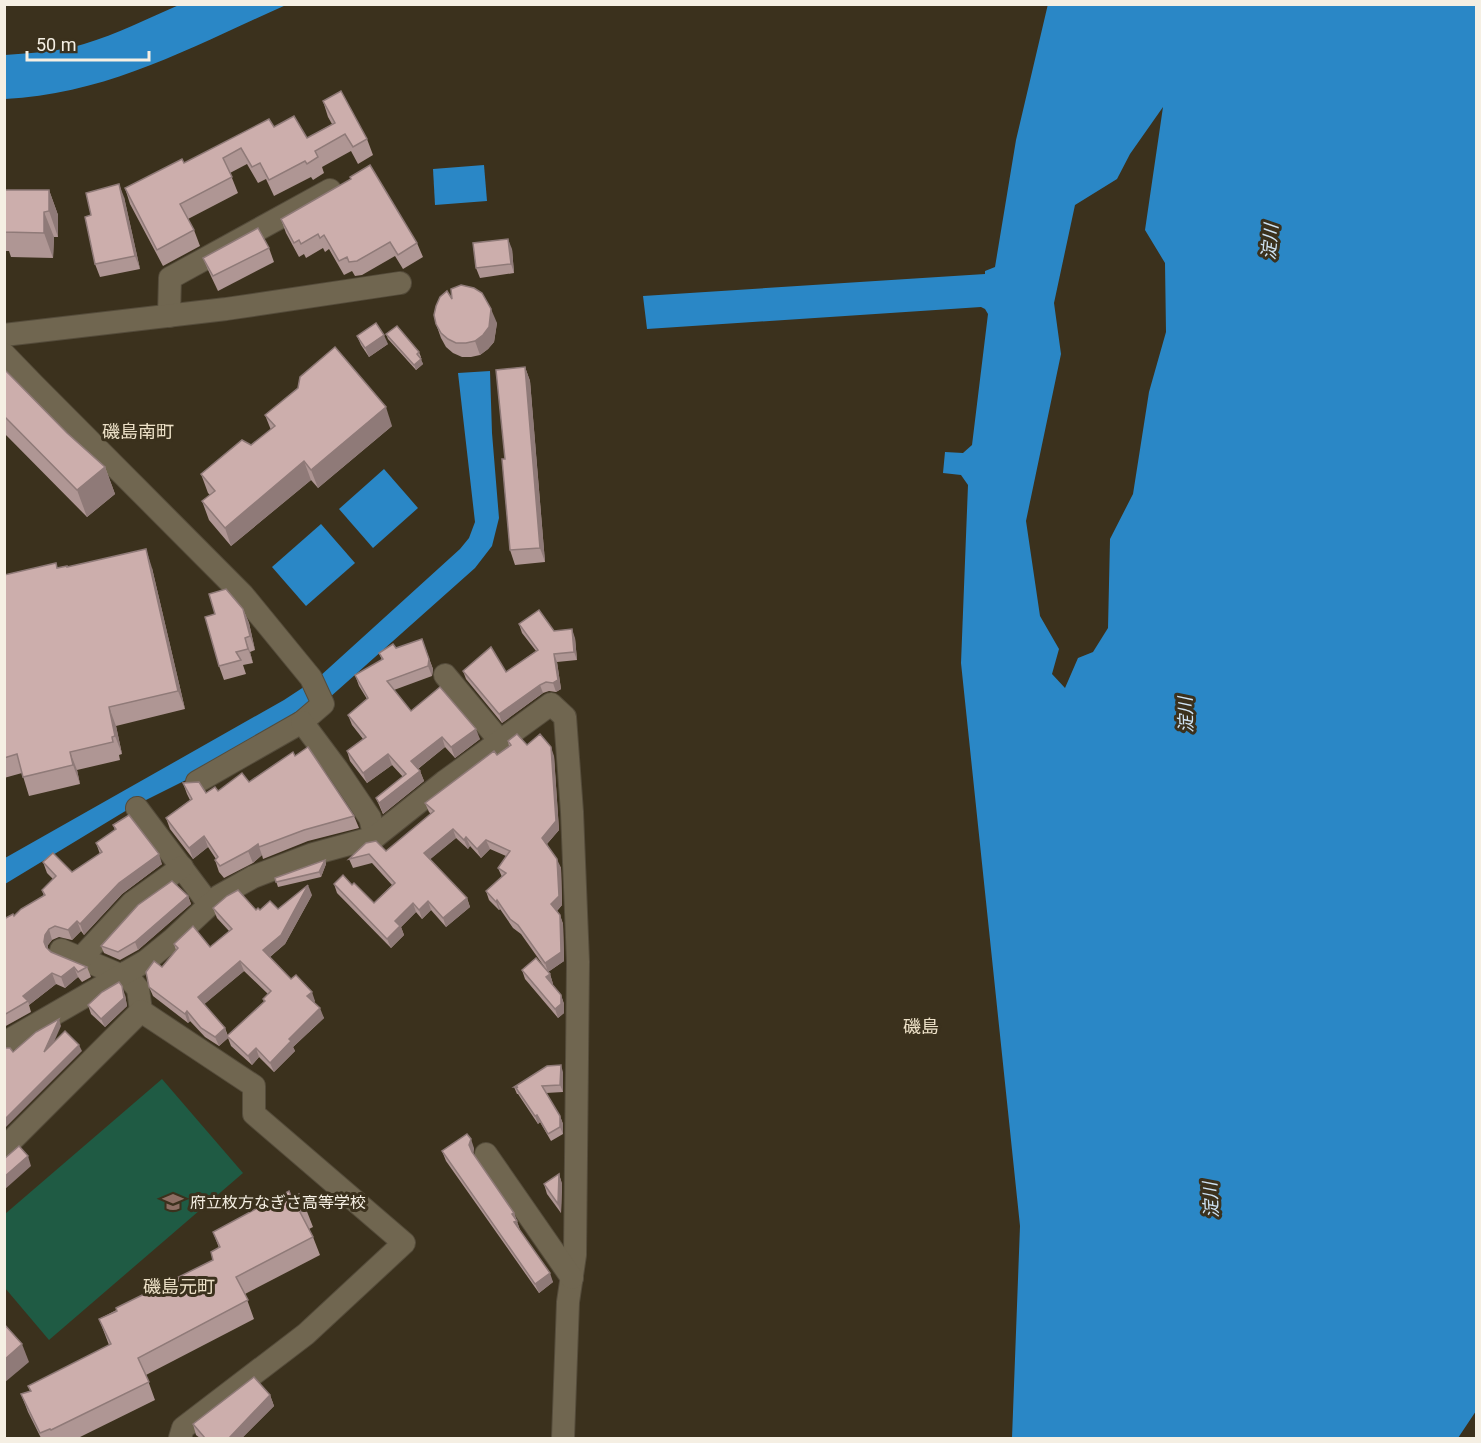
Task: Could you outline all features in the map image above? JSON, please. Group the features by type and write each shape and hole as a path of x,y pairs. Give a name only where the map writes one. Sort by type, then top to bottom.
{"street":[{"path":"169,316 170,278 330,190"},
{"path":"4,335 226,309 400,283"},
{"path":"4,354 243,595 311,678 322,704 302,722 197,782"},
{"path":"445,675 500,741"},
{"path":"4,1043 146,961 219,896 253,877 313,854 375,837 444,782 550,704 565,717 579,962 574,1255 568,1302 563,1438"},
{"path":"302,722 370,818 375,837"},
{"path":"137,808 210,904"},
{"path":"180,1438 183,1428 306,1334 404,1243 254,1114 254,1086 141,1011 138,989 123,974 71,954 132,903 182,867"},
{"path":"4,1148 141,1011"},
{"path":"486,1154 572,1278"}],"green space":[{"path":"162,1079 243,1173 49,1340 5,1288 5,1214"}],"water":[{"name":"淀川","path":"1048,4 1476,5 1476,1411 1458,1438 1012,1438 1020,1226 961,663 968,485 961,475 943,473 945,452 963,453 972,445 988,314 981,307 647,329 643,296 985,274 985,271 995,267 1016,140","holes":["1163,107 1145,230 1165,263 1166,332 1149,392 1133,494 1110,539 1108,628 1093,652 1078,658 1065,688 1052,674 1059,649 1040,616 1026,521 1061,354 1054,303 1075,205 1117,179 1130,154"]},
{"path":"179,5 286,5 150,66 115,78 80,88 5,99 5,55 74,47 120,31"},
{"path":"484,165 487,201 435,205 433,169"},
{"path":"490,371 499,518 492,546 475,568 329,698 190,778 132,807 5,884 5,858 284,700 319,677 460,549 469,538 475,522 458,373"},
{"path":"384,469 418,508 373,548 339,509"},
{"path":"321,524 355,563 306,606 272,567"}],"building":[{"path":"341,91 367,139 353,147 345,134 315,151 318,157 307,164 305,161 269,180 260,163 252,167 241,148 223,158 232,177 180,204 194,230 157,250 125,188 182,159 184,163 269,119 274,127 294,116 307,138 335,123 323,101"},
{"path":"370,165 417,243 398,255 390,242 357,261 349,262 347,257 339,261 324,235 320,238 318,234 301,244 299,240 294,243 281,219 351,179 350,177"},
{"path":"119,184 135,256 95,264 85,217 91,215 86,193"},
{"path":"4,190 49,190 49,211 44,212 44,233 4,232"},
{"path":"258,228 269,248 213,276 203,258"},
{"path":"508,239 511,264 476,268 473,243"},
{"path":"461,285 474,288 482,293 491,309 489,327 483,335 475,341 456,343 441,333 434,315 440,297 447,291 452,299 451,289"},
{"path":"376,323 384,335 365,348 357,336"},
{"path":"397,326 419,352 417,354 421,359 414,365 386,334"},
{"path":"335,347 386,407 311,470 304,461 225,528 202,501 215,491 201,474 242,440 251,445 275,426 265,415 298,388 300,377"},
{"path":"525,367 540,548 510,550 502,459 505,459 496,370"},
{"path":"4,369 67,433 105,467 77,490 4,416"},
{"path":"146,549 178,691 109,707 115,736 112,737 113,742 70,752 73,765 23,777 17,754 4,758 4,575 56,563 57,568 67,567"},
{"path":"226,589 243,609 250,636 245,638 248,649 236,652 241,660 219,666 205,617 215,614 209,594"},
{"path":"539,610 554,631 572,629 574,652 554,654 558,680 540,685 499,714 463,671 491,647 506,672 538,650 519,624"},
{"path":"422,639 429,659 428,666 387,681 411,711 440,687 476,729 451,747 442,737 411,761 420,771 379,803 376,798 406,774 388,754 363,773 347,751 366,737 348,715 368,698 355,675 383,659 379,653 393,644 396,648"},
{"path":"517,734 527,745 540,734 551,747 556,821 542,838 557,859 559,896 551,904 560,915 561,952 545,963 518,925 510,919 497,900 496,902 486,891 506,873 498,868 510,851 486,840 477,849 466,837 464,840 453,829 424,853 467,898 443,918 428,901 419,910 413,903 395,921 400,926 387,939 334,884 343,875 374,903 395,883 369,854 349,859 366,843 376,841 386,851 434,811 425,803 494,751 497,755 511,745 508,741"},
{"path":"308,747 354,816 304,830 259,847 258,844 220,866 215,860 218,857 204,836 189,848 166,818 192,799 183,783 199,782 206,793 215,787 218,791 242,773 249,782 293,752 295,756"},
{"path":"129,815 159,854 119,883 80,924 77,921 68,930 55,926 49,929 44,942 51,952 87,967 78,972 74,967 61,977 52,973 23,996 28,1001 4,1015 4,919 13,914 14,916 21,909 45,895 42,890 56,876 43,862 53,853 72,872 102,852 96,843 116,829 113,825"},
{"path":"325,860 319,872 276,882 275,878"},
{"path":"172,881 188,896 135,942 118,952 101,946 138,905"},
{"path":"308,885 281,935 263,950 291,979 296,975 312,992 307,996 320,1008 289,1039 291,1041 270,1063 256,1048 248,1056 227,1036 265,1001 263,999 271,991 240,961 198,997 225,1028 215,1037 201,1028 187,1011 185,1014 149,987 146,972 154,961 162,967 178,948 174,944 193,926 210,947 232,929 213,908 227,896 238,890 256,910 258,908 260,910 270,901 278,909"},
{"path":"536,958 550,974 546,977 561,995 561,1004 555,1009 522,970"},
{"path":"119,982 124,998 101,1019 88,1005 102,992"},
{"path":"59,1019 44,1052 65,1031 79,1045 4,1120 4,1048 10,1048 13,1052 36,1032"},
{"path":"561,1065 560,1085 542,1086 560,1116 560,1127 548,1134 537,1115 535,1116 516,1088 518,1087 514,1087 547,1066"},
{"path":"467,1134 471,1139 469,1145 472,1152 514,1213 512,1214 517,1221 514,1222 550,1273 535,1284 442,1151"},
{"path":"19,1146 28,1156 4,1177 4,1159"},
{"path":"559,1174 558,1203 558,1204 544,1184"},
{"path":"289,1191 292,1198 299,1194 306,1209 300,1212 313,1237 236,1277 248,1300 138,1358 149,1382 51,1430 40,1433 21,1394 31,1391 28,1386 111,1344 99,1319 117,1311 116,1308 213,1260 211,1252 220,1247 213,1232"},
{"path":"4,1324 22,1344 4,1360"},
{"path":"254,1377 270,1395 229,1438 205,1438 193,1424"}],"place":[{"name":"府立枚方なぎさ高等学校","path":"173,1202"}],"district":[{"name":"磯島南町","path":"138,432"},
{"name":"磯島","path":"921,1027"},
{"name":"磯島元町","path":"179,1287"}]}
